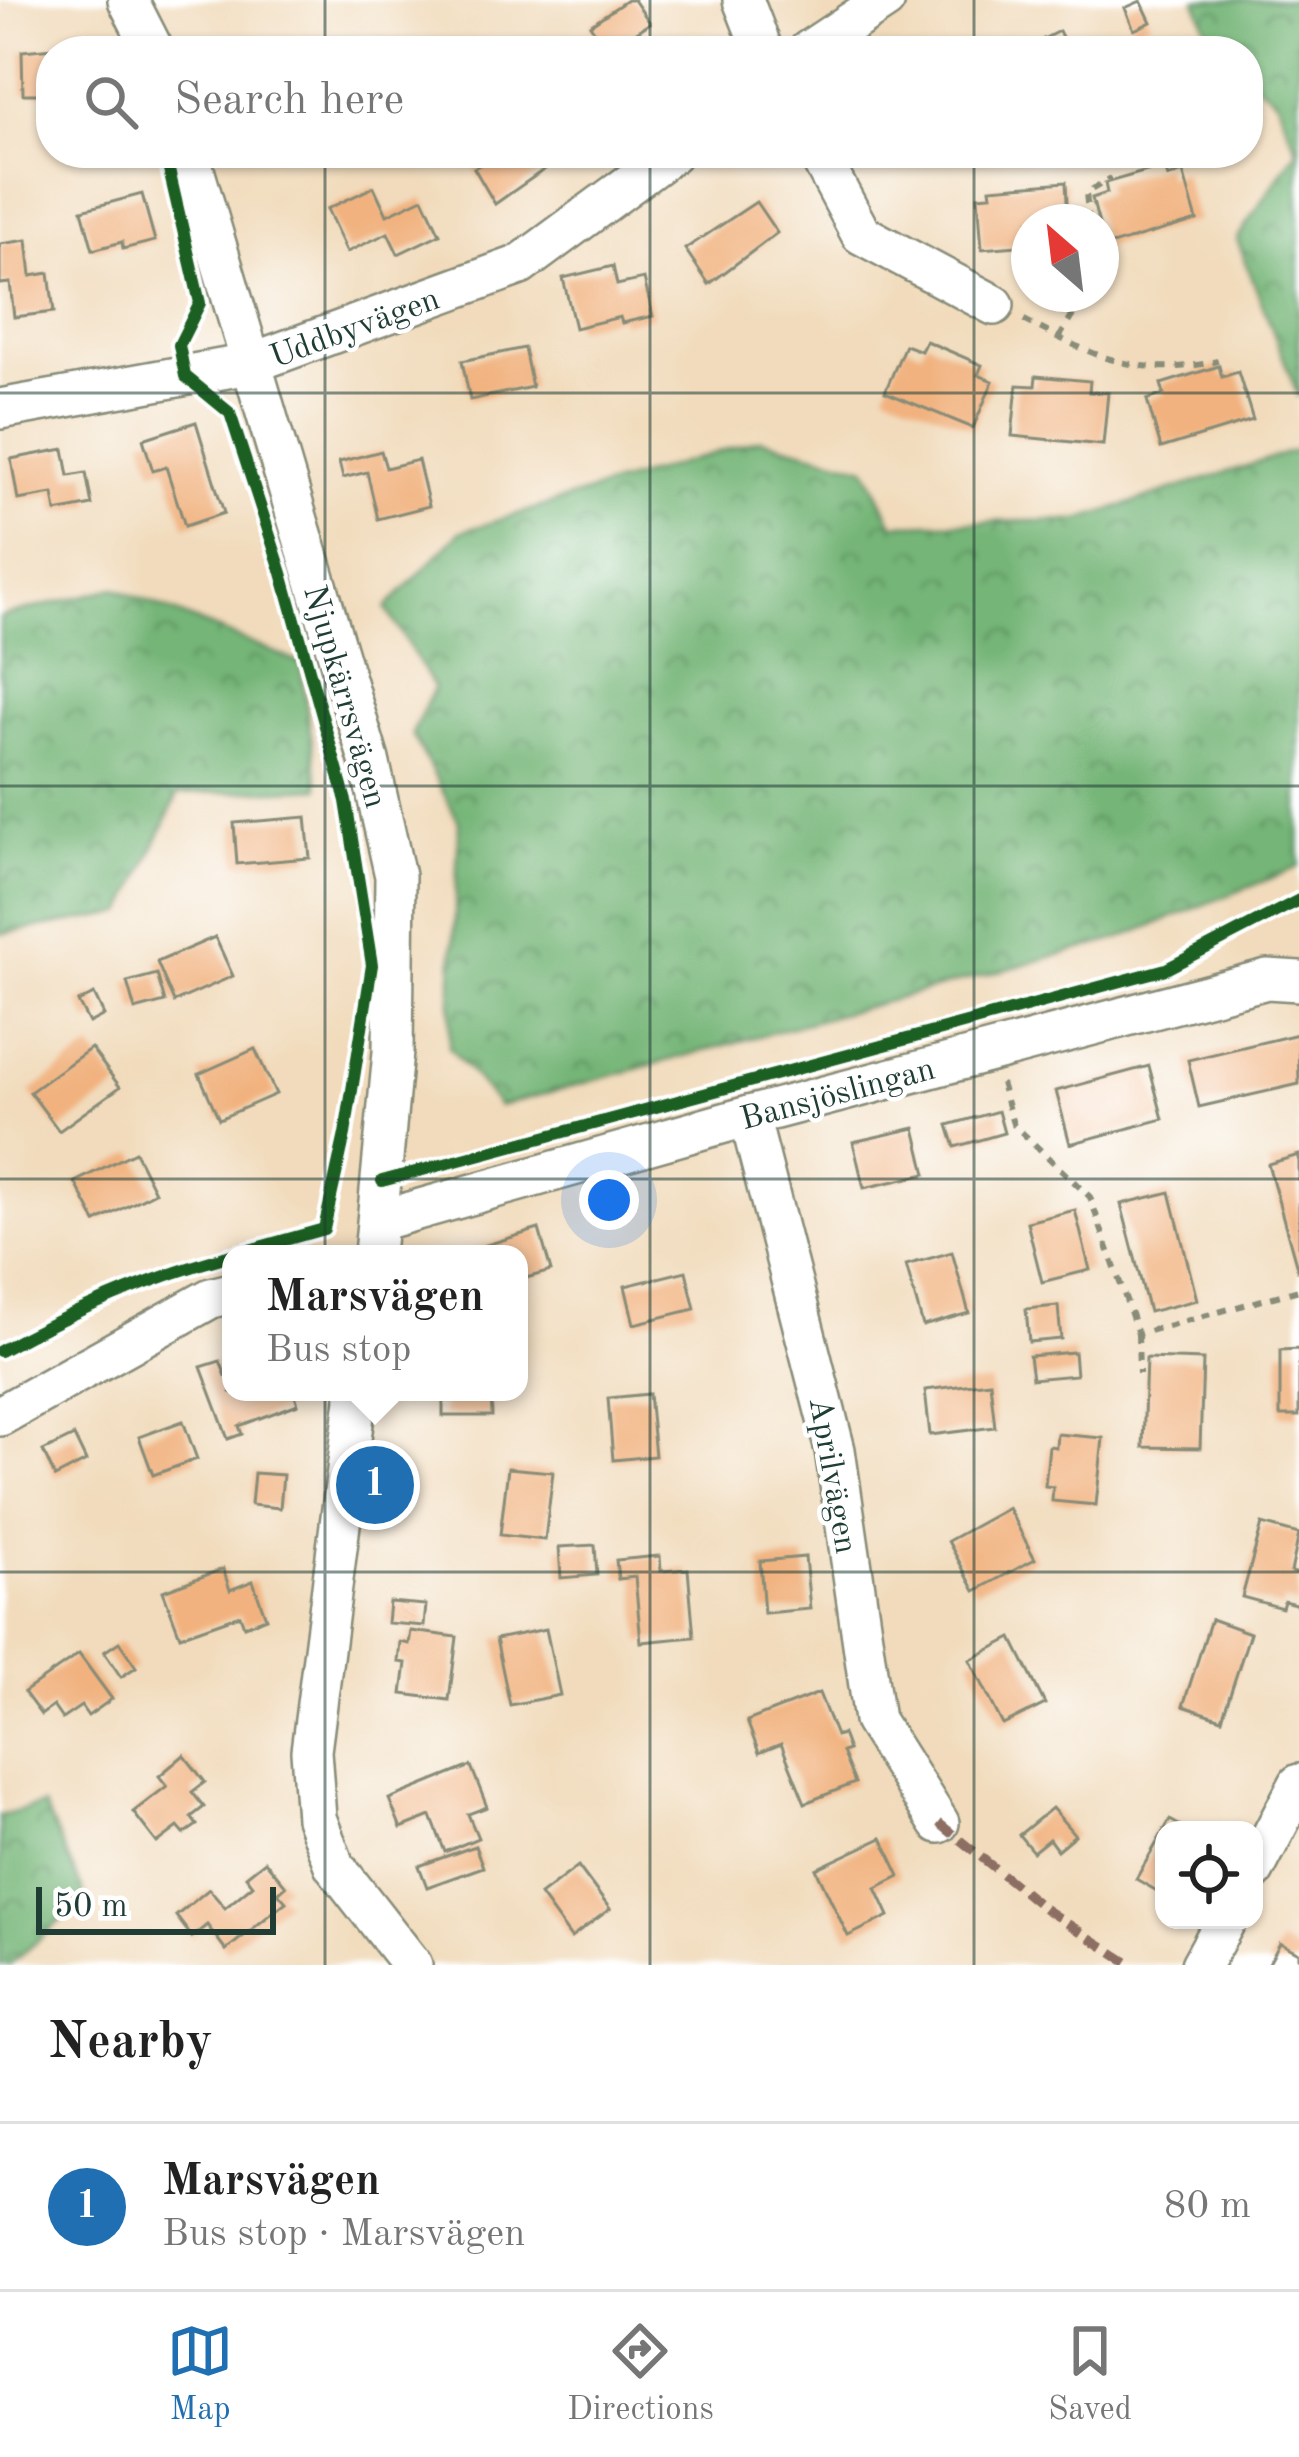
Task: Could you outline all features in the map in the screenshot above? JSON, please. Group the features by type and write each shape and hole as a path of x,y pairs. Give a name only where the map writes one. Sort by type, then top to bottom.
{"street":[{"path":"128,0 146,36"},
{"path":"743,0 757,36"},
{"path":"831,36 885,0"},
{"name":"Njupkärrsvägen","path":"193,168 369,760 395,876 393,1052 376,1237"},
{"name":"Uddbyvägen","path":"0,409 249,364 520,265 652,168"},
{"path":"826,168 861,234 994,304"},
{"name":"Bansjöslingan","path":"376,1237 749,1116 1267,979 1299,981"},
{"name":"Aprilvägen","path":"749,1116 836,1450 874,1720 939,1822"},
{"path":"0,1416 222,1295"},
{"path":"355,1401 311,1751 316,1818 334,1865 412,1965"},
{"path":"1263,1853 1299,1784"},
{"path":"1201,1965 1221,1929"}],"path":[{"path":"1087,204 1086,194 1111,178"},
{"path":"994,304 1115,363 1159,368 1217,361"},
{"path":"1059,338 1075,312"},
{"path":"991,1051 1013,1124 1090,1197 1138,1334 1139,1374"},
{"path":"1138,1334 1299,1290"}],"green space":[{"path":"1196,0 1299,0 1299,398 1237,239 1297,150 1276,99 1263,89 1263,36 1210,36"},
{"path":"760,439 866,467 893,524 1079,520 1299,449 1299,867 1118,939 499,1106 449,1047 459,822 412,734 434,688 386,608 460,532"},
{"path":"114,588 300,663 319,788 178,794 124,913 0,934 0,617"},
{"path":"43,1805 86,1898 10,1965 0,1965 0,1816"}],"building":[{"path":"627,0 634,0 650,23 630,36 598,36 590,25"},
{"path":"1141,1 1151,22 1134,30 1125,8"},
{"path":"36,50 36,94 23,94 22,51"},
{"path":"474,168 544,168 545,169 495,204"},
{"path":"1157,168 1165,168 1168,177 1183,172 1197,220 1119,243 1119,204 1094,204 1092,198 1107,193 1105,183"},
{"path":"1066,182 1067,204 1011,204 1011,247 982,249 978,196 991,195 990,188"},
{"path":"374,187 387,215 423,198 440,234 398,254 388,233 347,252 327,209"},
{"path":"142,194 155,241 123,249 122,242 93,250 82,210"},
{"path":"756,202 777,233 709,284 685,249"},
{"path":"27,240 31,276 49,273 54,312 14,317 10,283 0,284 0,244"},
{"path":"613,266 617,285 644,279 653,316 622,323 620,317 575,328 563,278"},
{"path":"926,341 982,365 978,375 993,381 973,428 885,392 905,345 921,351"},
{"path":"524,348 532,387 470,400 462,361"},
{"path":"1219,366 1222,377 1238,372 1253,420 1161,448 1147,400 1164,394 1161,384"},
{"path":"1036,376 1090,381 1089,392 1108,393 1103,445 1012,436 1017,385 1035,386"},
{"path":"196,422 224,513 185,526 166,467 153,471 143,439"},
{"path":"64,449 69,476 86,473 92,505 56,512 53,494 18,500 11,459"},
{"path":"381,451 386,468 418,460 429,506 378,519 367,472 343,478 339,462"},
{"path":"306,817 310,858 237,864 234,823"},
{"path":"215,937 233,976 174,1002 157,962"},
{"path":"157,974 165,1002 135,1010 127,982"},
{"path":"94,994 104,1015 89,1023 78,1002"},
{"path":"1298,1034 1299,1084 1199,1107 1188,1060"},
{"path":"91,1048 120,1087 59,1131 30,1092"},
{"path":"255,1049 276,1094 219,1119 199,1074"},
{"path":"1149,1066 1163,1119 1070,1144 1056,1091"},
{"path":"998,1111 1004,1133 955,1147 948,1125"},
{"path":"915,1128 926,1174 864,1188 853,1142"},
{"path":"135,1152 155,1192 96,1222 75,1182"},
{"path":"1299,1155 1299,1271 1298,1271 1268,1164"},
{"path":"1170,1192 1197,1300 1149,1312 1121,1204"},
{"path":"1075,1210 1090,1270 1042,1282 1027,1222"},
{"path":"539,1229 551,1271 528,1277 528,1245 486,1245"},
{"path":"952,1252 969,1313 923,1326 906,1265"},
{"path":"686,1271 695,1309 634,1324 625,1286"},
{"path":"1058,1306 1061,1339 1029,1342 1026,1309"},
{"path":"1299,1349 1299,1416 1280,1416 1280,1350"},
{"path":"1074,1352 1076,1375 1032,1379 1029,1356"},
{"path":"1146,1358 1203,1360 1200,1448 1143,1447"},
{"path":"220,1361 222,1401 298,1404 239,1426 242,1434 228,1439 201,1367"},
{"path":"990,1382 995,1427 930,1435 925,1390"},
{"path":"649,1394 655,1456 613,1460 608,1398"},
{"path":"443,1401 491,1401 492,1416 443,1416"},
{"path":"183,1421 197,1459 153,1475 139,1437"},
{"path":"1057,1434 1103,1438 1096,1505 1052,1501 1053,1487 1045,1486 1049,1446 1056,1447"},
{"path":"74,1436 86,1461 55,1477 43,1451"},
{"path":"508,1468 553,1472 545,1540 500,1535"},
{"path":"254,1473 283,1475 280,1508 251,1505"},
{"path":"1008,1508 1035,1559 975,1591 948,1541"},
{"path":"1262,1524 1299,1534 1291,1572 1299,1574 1299,1605 1284,1601 1282,1608 1242,1597"},
{"path":"595,1545 597,1575 561,1578 559,1547"},
{"path":"660,1556 661,1571 688,1569 694,1637 641,1642 635,1577 618,1579 616,1560"},
{"path":"805,1557 810,1609 764,1613 760,1561"},
{"path":"223,1569 230,1590 253,1581 266,1618 244,1626 240,1615 180,1636 163,1591"},
{"path":"389,1602 426,1605 424,1626 387,1623"},
{"path":"1211,1619 1250,1633 1222,1719 1183,1706"},
{"path":"546,1629 560,1695 510,1705 496,1639"},
{"path":"411,1631 457,1637 449,1700 402,1694 406,1663 398,1662 400,1642 409,1644"},
{"path":"1012,1638 1045,1704 1003,1725 970,1660"},
{"path":"119,1642 136,1667 121,1677 104,1652"},
{"path":"79,1654 112,1699 88,1716 81,1706 62,1719 53,1706 41,1715 24,1692"},
{"path":"819,1693 836,1736 842,1734 848,1750 842,1752 855,1783 805,1803 781,1744 759,1753 747,1721"},
{"path":"184,1755 205,1782 192,1792 204,1807 191,1817 197,1825 184,1834 178,1827 157,1843 133,1812 167,1786 159,1776"},
{"path":"471,1766 487,1807 468,1814 478,1838 445,1852 431,1816 401,1828 389,1799"},
{"path":"1052,1808 1075,1835 1057,1850 1049,1839 1033,1852 1019,1835"},
{"path":"882,1838 900,1876 876,1888 889,1916 848,1936 816,1869"},
{"path":"475,1846 483,1867 427,1887 419,1866"},
{"path":"1155,1846 1155,1890 1136,1879"},
{"path":"265,1861 286,1886 278,1893 286,1902 226,1950 207,1925 192,1937 176,1916 209,1889 225,1908 253,1885 246,1876"},
{"path":"578,1866 610,1909 571,1938 540,1895"},
{"path":"1280,1943 1299,1953 1299,1965 1268,1965"}],"marked path":[{"path":"939,1823 1045,1909 1132,1965"}],"cycle path":[{"path":"168,168 200,303 179,345 185,376 230,413 282,573 346,801 372,965 345,1134 324,1229 267,1245"},
{"path":"382,1181 1166,969 1299,900"},
{"path":"0,1351 112,1296 222,1258"}],"place":[{"name":"Marsvägen","path":"375,1485"}]}
